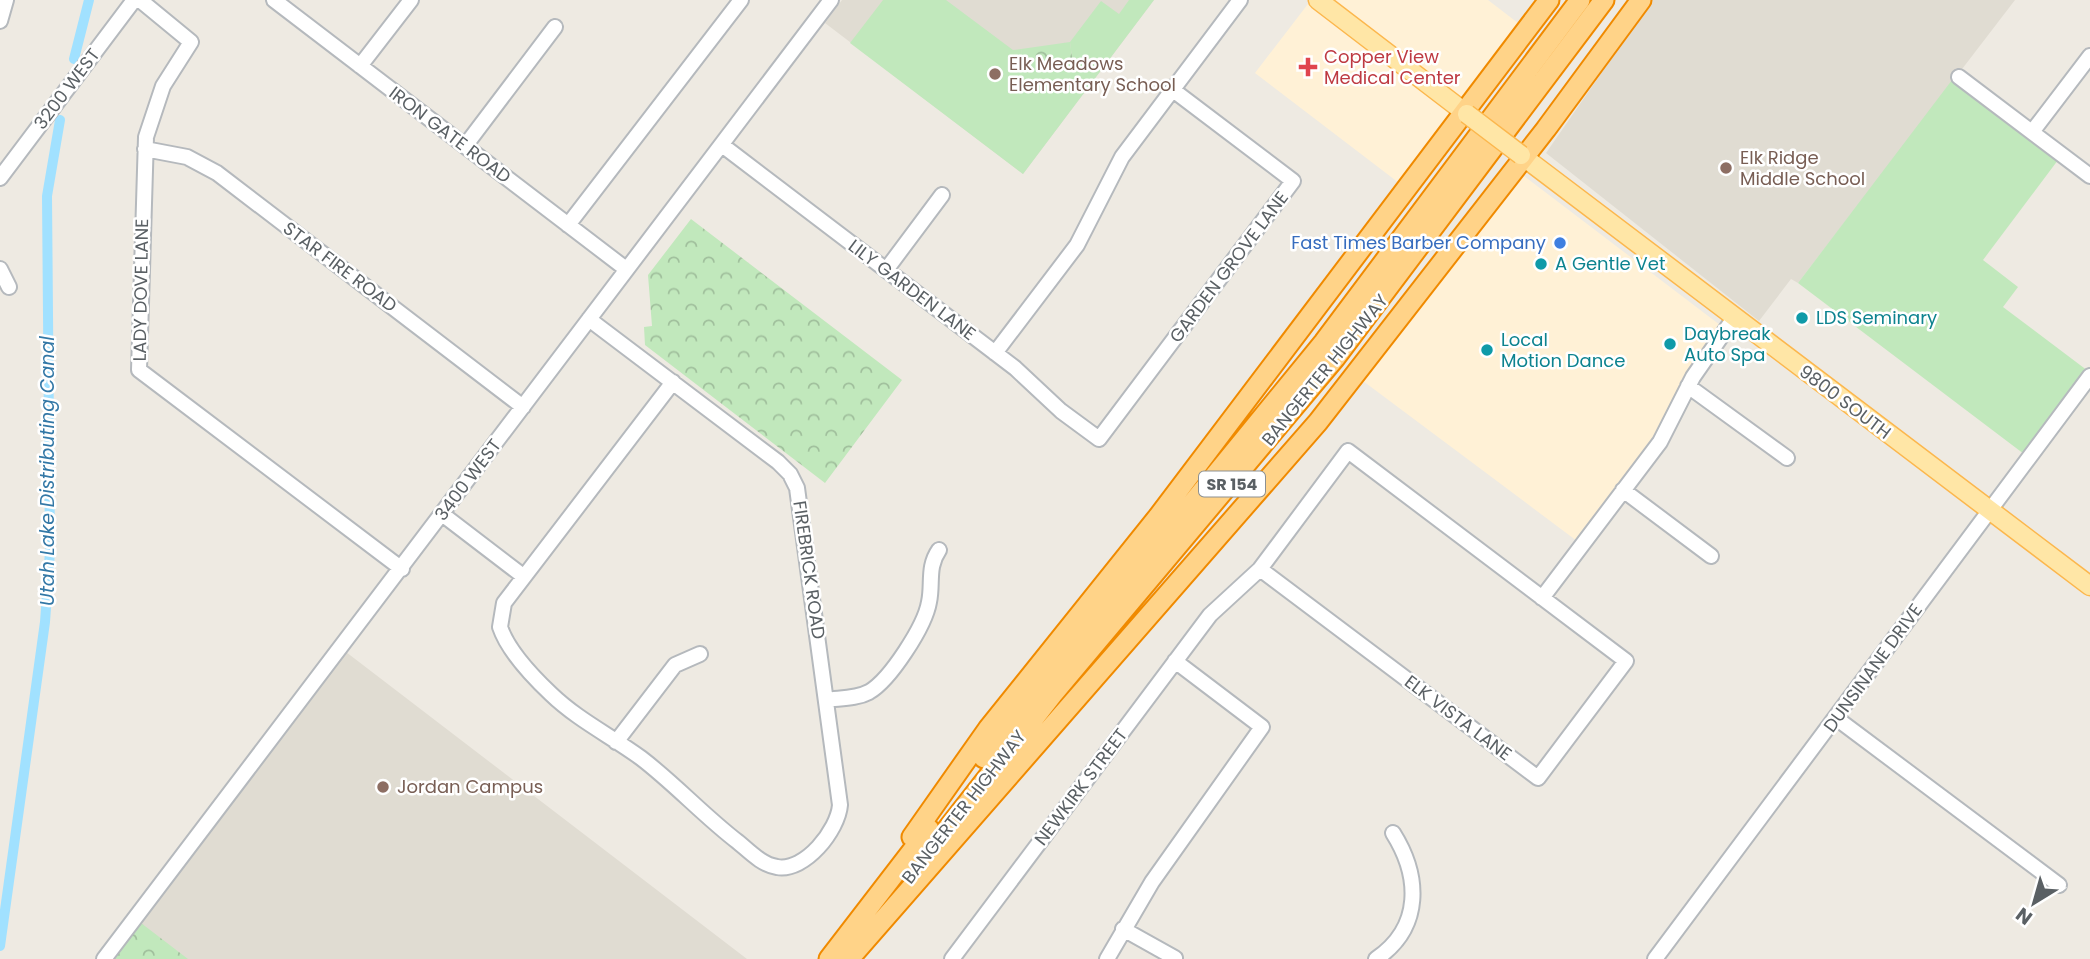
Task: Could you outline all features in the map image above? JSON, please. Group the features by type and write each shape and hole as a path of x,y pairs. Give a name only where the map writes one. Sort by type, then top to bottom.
{"highway":[{"path":"842,956 988,729 1158,517 1549,0"},
{"name":"BANGERTER HIGHWAY","path":"842,956 1036,691 1324,342 1580,0"},
{"name":"BANGERTER HIGHWAY","path":"842,956 1007,749 1335,358 1604,0"},
{"path":"842,956 1296,449 1641,0"}],"main road":[{"name":"9800 SOUTH","path":"1318,0 2090,586"}],"street":[{"path":"0,21 6,0"},
{"name":"3200 WEST","path":"0,178 134,0"},
{"name":"LADY DOVE LANE","path":"140,0 191,42 155,103 145,149 139,370 402,569"},
{"name":"IRON GATE ROAD","path":"274,0 626,270"},
{"path":"360,66 411,0"},
{"path":"568,225 741,0"},
{"name":"3400 WEST","path":"104,959 831,0"},
{"path":"995,354 1077,245 1115,169 1240,0"},
{"path":"465,146 555,27"},
{"path":"2032,132 2090,56"},
{"path":"1959,76 2090,176"},
{"name":"GARDEN GROVE LANE","path":"1099,439 1293,181 1173,90"},
{"name":"LILY GARDEN LANE","path":"722,145 995,354 1099,439"},
{"name":"STAR FIRE ROAD","path":"145,149 187,157 217,173 523,407"},
{"path":"886,270 942,195"},
{"path":"0,269 9,287"},
{"path":"1542,598 1668,428 1688,386 1734,318"},
{"name":"FIREBRICK ROAD","path":"589,319 778,462 795,482 800,502 839,810 834,824 800,864 781,868 763,861 712,822 659,773 616,742"},
{"name":"DUNSINANE DRIVE","path":"1655,959 2090,377"},
{"path":"673,382 523,576 504,603 499,621 504,637 540,683 577,716 616,742 669,671 681,661 700,654"},
{"path":"1688,386 1787,458"},
{"name":"NEWKIRK STREET","path":"952,959 1210,615 1261,569 1348,451 1542,598"},
{"path":"1623,490 1711,556"},
{"path":"442,514 523,576"},
{"path":"826,699 856,696 872,690 912,640 927,612 931,567 939,550"},
{"name":"ELK VISTA LANE","path":"1261,569 1538,778 1626,661 1542,598"},
{"path":"1107,959 1123,929 1184,835 1262,727 1175,661"},
{"path":"1836,718 2059,885"},
{"path":"1376,959 1401,932 1413,901 1411,868 1393,833"},
{"path":"1123,929 1175,958"}],"shaded area":[{"name":"Elk Meadows Elementary School","path":"842,0 1154,0 1023,174 825,23"},
{"path":"1311,0 1488,0 1518,23 1399,183 1255,73"},
{"name":"Elk Ridge Middle School","path":"1652,0 2015,0 1798,283 1791,279 1759,321 1546,153"},
{"path":"1524,176 1720,325 1682,379 1666,416 1649,443 1577,541 1363,381"},
{"name":"Jordan Campus","path":"346,652 747,959 113,959"}],"green space":[{"name":"Elk Meadows Elementary School","path":"883,0 946,0 1013,50 1021,49 1025,70 1073,64 1070,42 1101,1 1119,14 1129,0 1154,0 1023,174 850,43"},
{"path":"1070,42 1073,64 1024,70 1021,49"},
{"path":"1952,80 2058,160 1983,260 2018,287 2003,307 2088,371 2024,454 1798,283"},
{"path":"691,219 902,380 825,483 645,345 644,327 652,326 648,275"},
{"path":"141,923 188,959 114,959"}],"waterway":[{"name":"Utah Lake Distributing Canal","path":"74,59 89,0"},
{"name":"Utah Lake Distributing Canal","path":"0,946 45,622 50,551 47,196 60,120"}],"place":[{"name":"Copper View Medical Center","path":"1308,67"},
{"name":"Elk Meadows Elementary School","path":"995,74"},
{"name":"Elk Ridge Middle School","path":"1726,168"},
{"name":"Fast Times Barber Company","path":"1560,243"},
{"name":"A Gentle Vet","path":"1541,264"},
{"name":"LDS Seminary","path":"1802,318"},
{"name":"Daybreak Auto Spa","path":"1670,344"},
{"name":"Local Motion Dance","path":"1487,350"},
{"name":"Jordan Campus","path":"383,787"}]}
